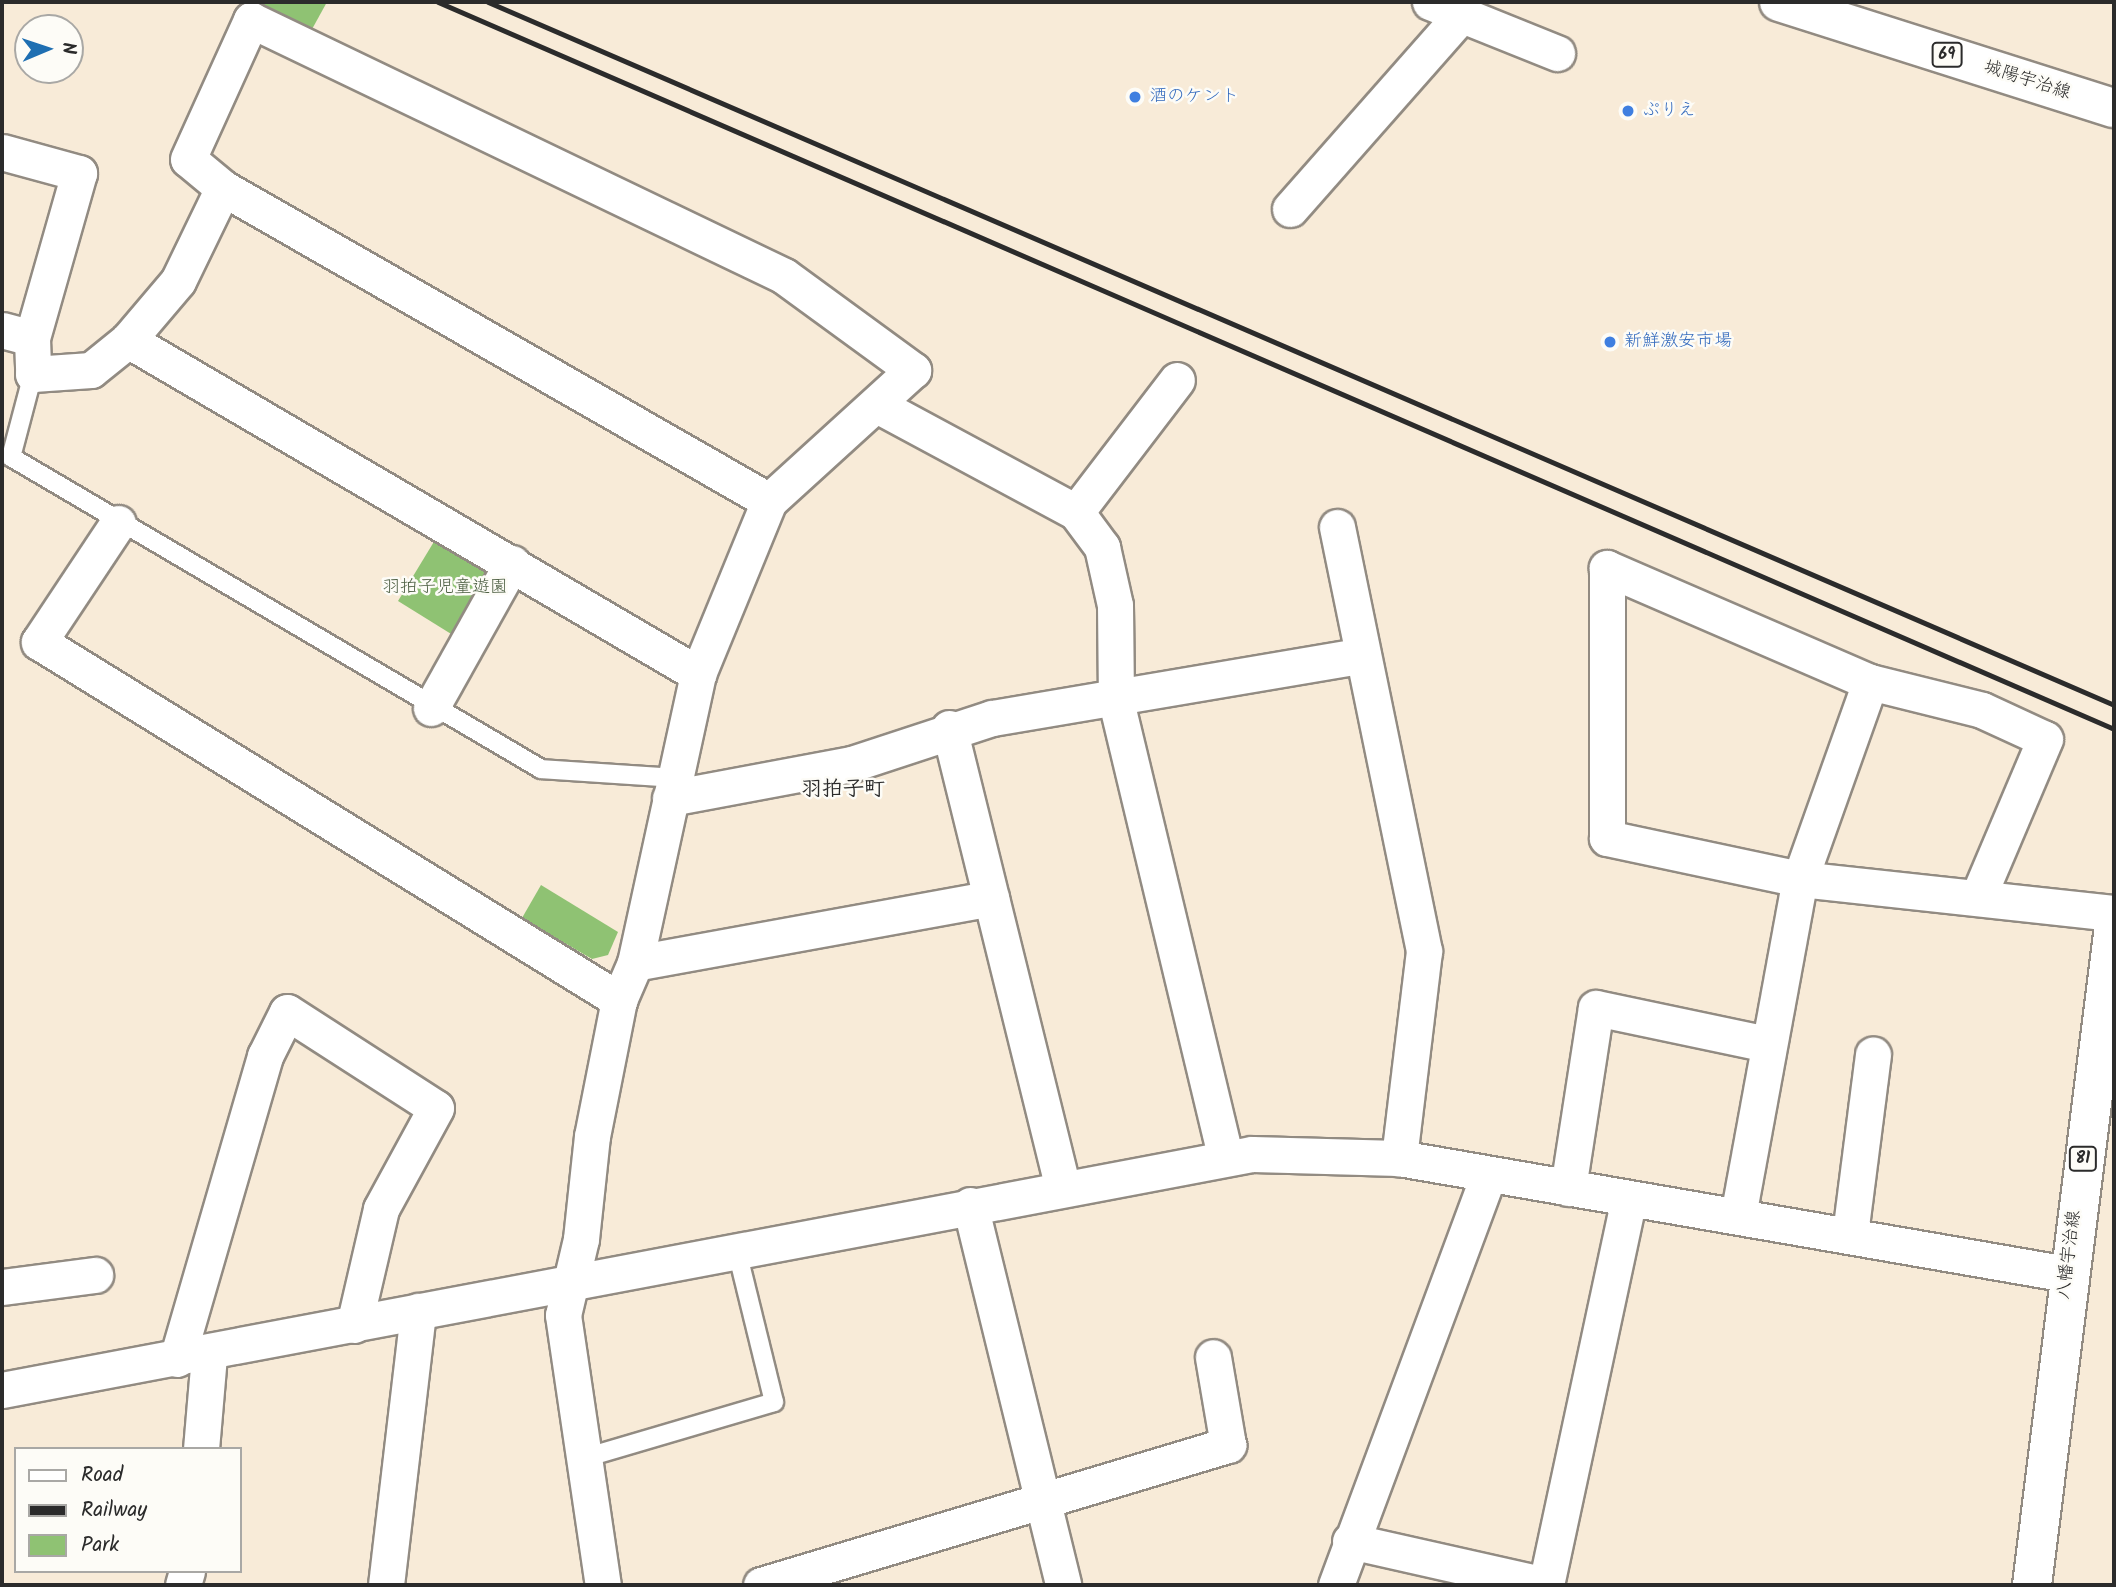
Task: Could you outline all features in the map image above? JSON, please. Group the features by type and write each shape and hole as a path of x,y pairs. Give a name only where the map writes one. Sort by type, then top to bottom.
{"main road":[{"name":"城陽宇治線","path":"1779,2 2114,108"},
{"name":"八幡宇治線","path":"2032,1585 2067,1274 2114,926"}],"street":[{"path":"1290,209 1445,9 1557,53"},
{"path":"603,1585 563,1315 619,1000 635,963 698,674 768,501 913,370 784,276 251,20 188,159 223,188 768,501"},
{"path":"2,152 79,173 17,334 33,374 91,370 128,340 178,281 223,188"},
{"path":"128,340 698,674"},
{"path":"1076,512 1177,380"},
{"path":"877,405 1076,512 1102,547 1115,605 1116,701 1225,1156"},
{"path":"118,523 39,642 619,1000"},
{"path":"1337,527 1424,951 1399,1158"},
{"path":"431,708 512,563"},
{"path":"1978,897 2045,739 1982,710 1870,682 1607,568 1607,838 1800,879 2114,913"},
{"path":"672,788 852,764 949,728 1116,701 1363,655"},
{"path":"1738,1216 1767,1044 1800,879 1870,682"},
{"path":"949,728 1063,1186"},
{"path":"635,963 991,898"},
{"path":"1568,1188 1596,1008 1767,1044"},
{"path":"201,1447 193,1357 265,1056 287,1012 436,1108 381,1209 354,1325"},
{"path":"1850,1234 1873,1054"},
{"path":"2,1383 193,1357 736,1247 1225,1156 1399,1158 1488,1176 1568,1188 1628,1202 1850,1234 2067,1274"},
{"path":"1336,1585 1350,1541 1488,1176"},
{"path":"1350,1541 1546,1585 1628,1202"},
{"path":"970,1205 1063,1585"},
{"path":"2,1287 95,1275"},
{"path":"386,1585 418,1311"},
{"path":"761,1585 1042,1498 1228,1445 1213,1357"}],"lane":[{"path":"33,374 11,457 431,708 541,769 672,788"},
{"path":"584,1458 774,1402 736,1247"}],"green space":[{"path":"251,2 327,2 311,31"},
{"name":"羽拍子児童遊園","path":"435,540 493,576 456,637 398,601"},
{"path":"541,885 618,932 608,955 592,959 522,918"}],"railway":[{"path":"438,2 2114,729"},
{"path":"488,2 2114,705"}],"place":[{"name":"酒のケント","path":"1135,97"},
{"name":"ぷりえ","path":"1628,111"},
{"name":"新鮮激安市場","path":"1610,342"}],"district":[{"name":"羽拍子町","path":"843,790"}]}
